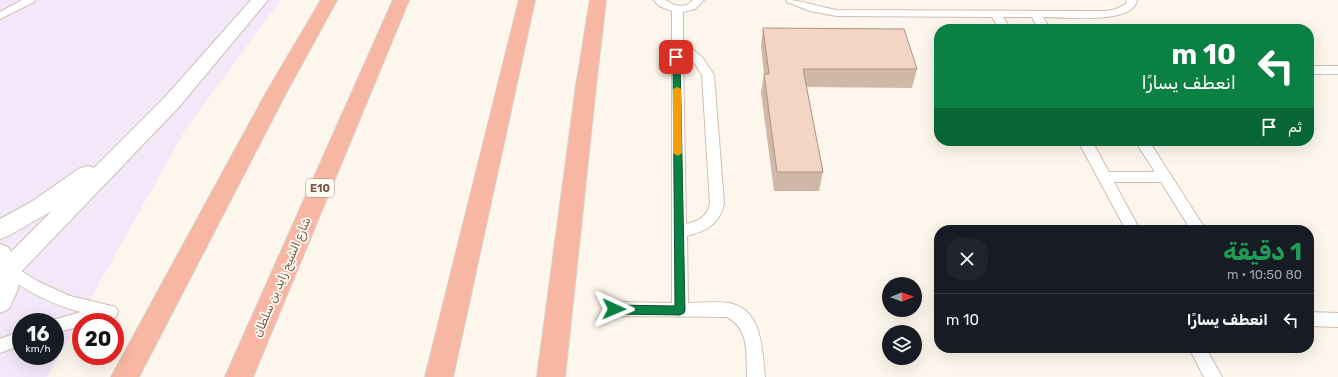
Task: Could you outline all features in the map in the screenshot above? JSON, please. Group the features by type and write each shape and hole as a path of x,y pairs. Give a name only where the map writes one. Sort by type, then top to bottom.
{"highway":[{"path":"124,377 276,94 329,0"},
{"name":"شارع الشيخ زايد بن سلطان","path":"239,377 401,0"},
{"path":"440,377 527,0"},
{"path":"551,377 586,86 598,0"}],"street":[{"path":"0,302 6,288 4,262 132,143 172,102 260,0"},
{"path":"0,230 39,208 132,143"}],"lane":[{"path":"0,16 30,0"},
{"path":"659,0 669,8 677,9 692,7 699,0"},
{"path":"791,0 800,5 837,13 996,14 1118,13 1126,9 1131,4 1132,0"},
{"path":"677,9 676,41 680,310"},
{"path":"996,14 1002,24"},
{"path":"1036,14 1041,24"},
{"path":"676,41 699,61 708,75 717,204 716,214 709,221 699,226 679,232"},
{"path":"1314,70 1338,70"},
{"path":"1088,146 1130,225"},
{"path":"1145,146 1196,225"},
{"path":"1105,177 1165,177"},
{"path":"4,262 33,288 68,302 110,312 64,324"},
{"path":"614,309 729,310 745,320 750,327 756,377"},
{"path":"1314,320 1338,320"},
{"path":"0,346 12,341"},
{"path":"1200,353 1213,377"}],"shaded area":[{"path":"0,0 281,0 185,130 83,313 72,313 72,332 64,347 64,313 12,313 12,365 54,365 47,377 0,377"}],"building":[{"path":"763,28 904,29 917,69 803,69 823,172 777,172 764,74 769,74"}],"slow traffic":[{"path":"677,89 678,153"}],"route":[{"path":"614,309 680,310 676,57"}]}
